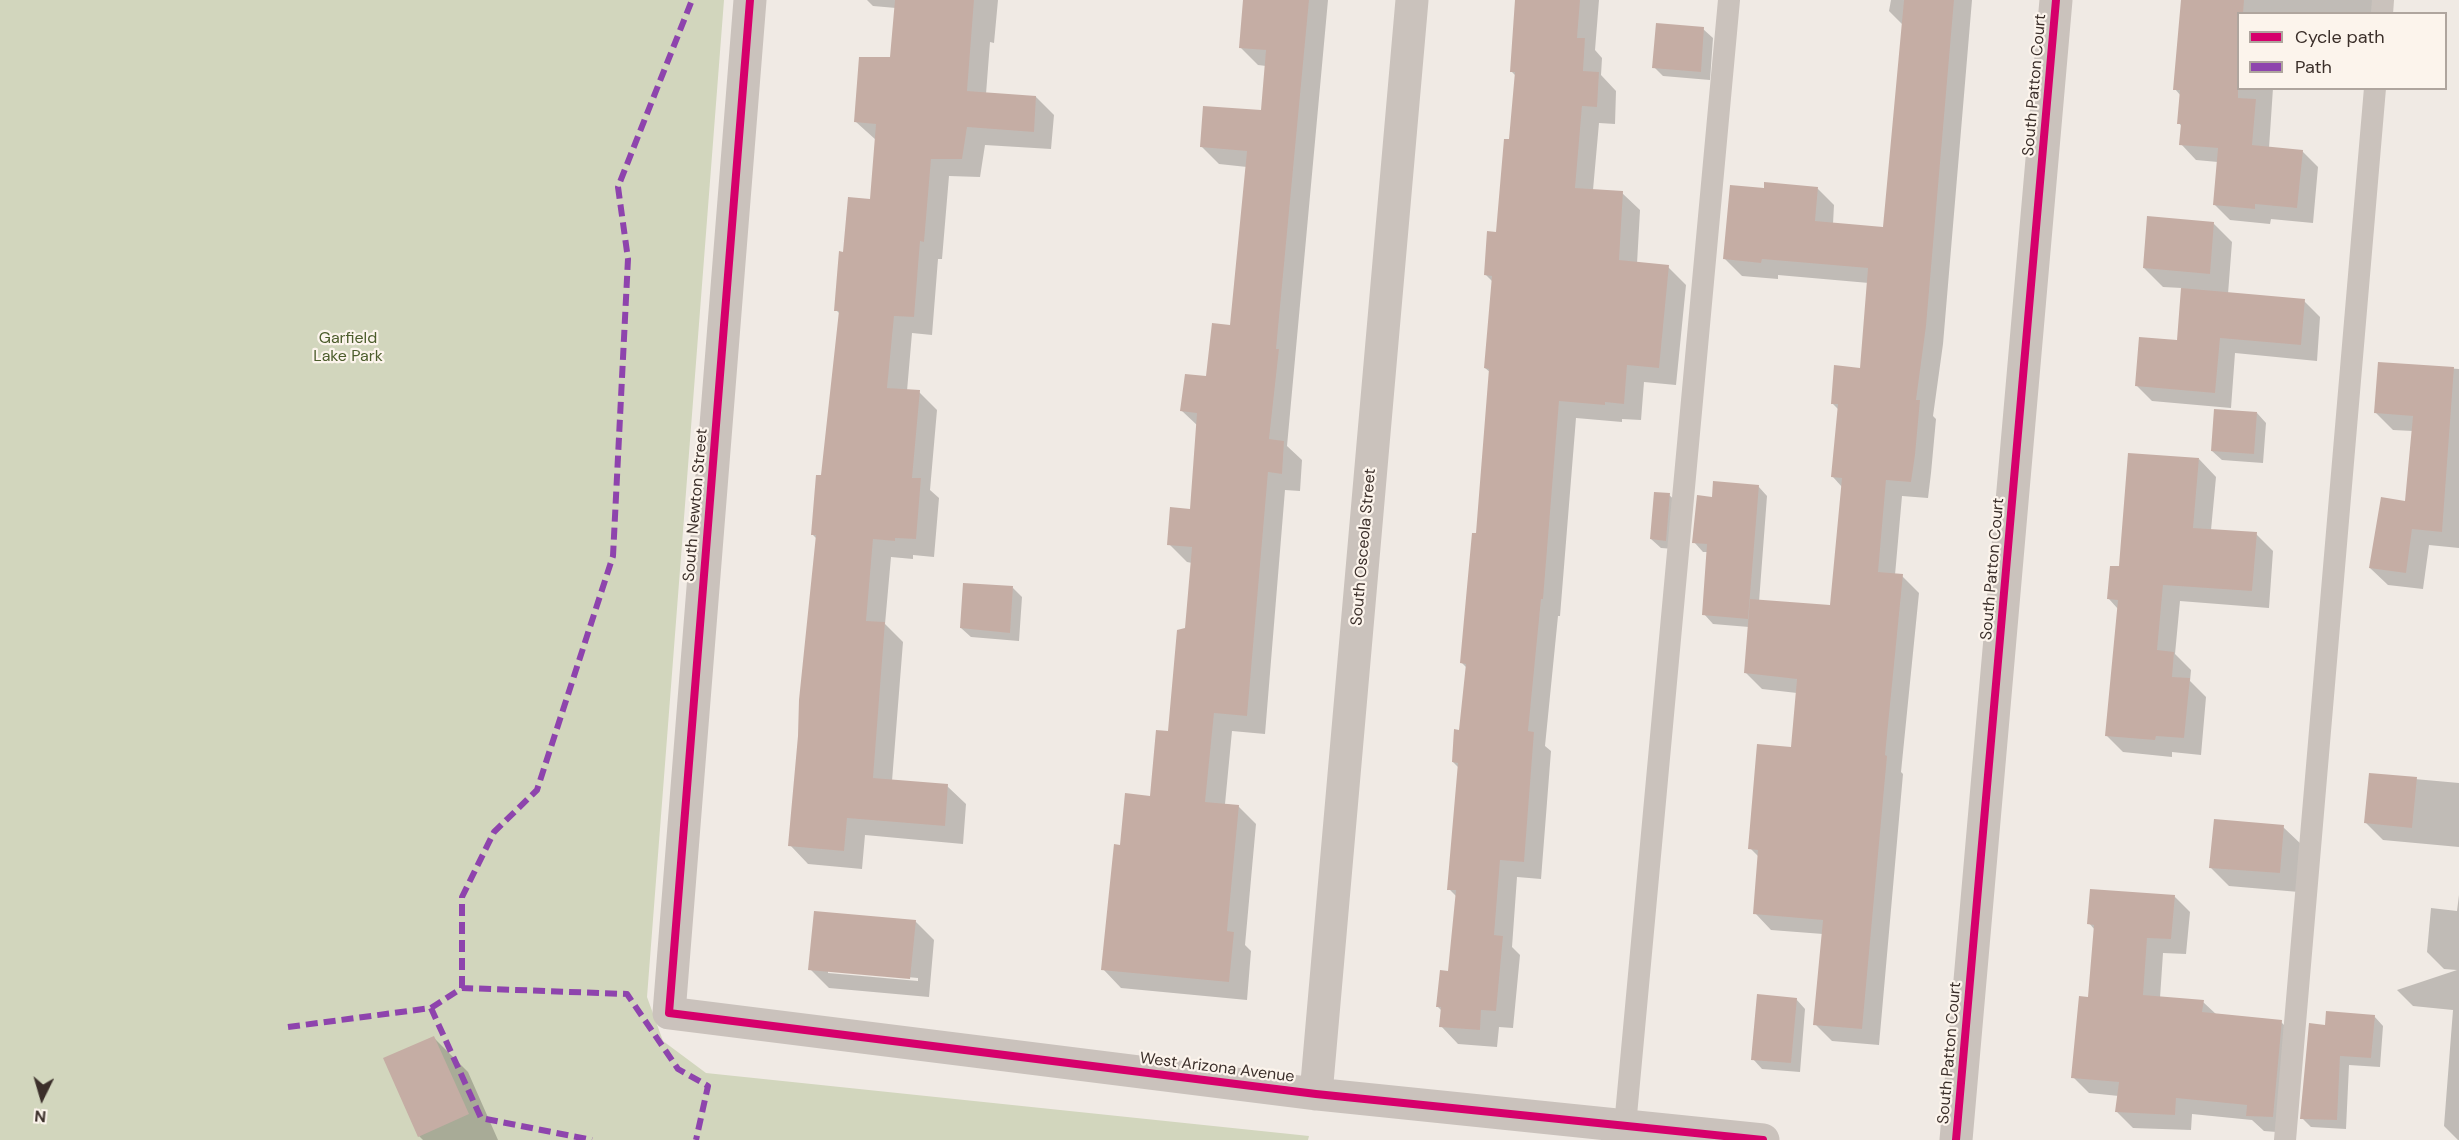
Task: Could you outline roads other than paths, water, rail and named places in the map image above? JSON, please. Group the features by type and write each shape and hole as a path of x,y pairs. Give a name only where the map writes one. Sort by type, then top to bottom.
{"street":[{"name":"South Newton Street","path":"669,1013 750,0"},
{"name":"South Osceola Street","path":"1316,1094 1412,0"},
{"name":"South Patton Court","path":"1956,1140 2056,0"},
{"name":"West Arizona Avenue","path":"669,1013 1316,1094 1763,1140"}],"lane":[{"path":"1625,1126 1729,0"},
{"path":"2285,1140 2375,90"}],"park label":[{"name":"Garfield Lake Park","path":"348,348"}]}
